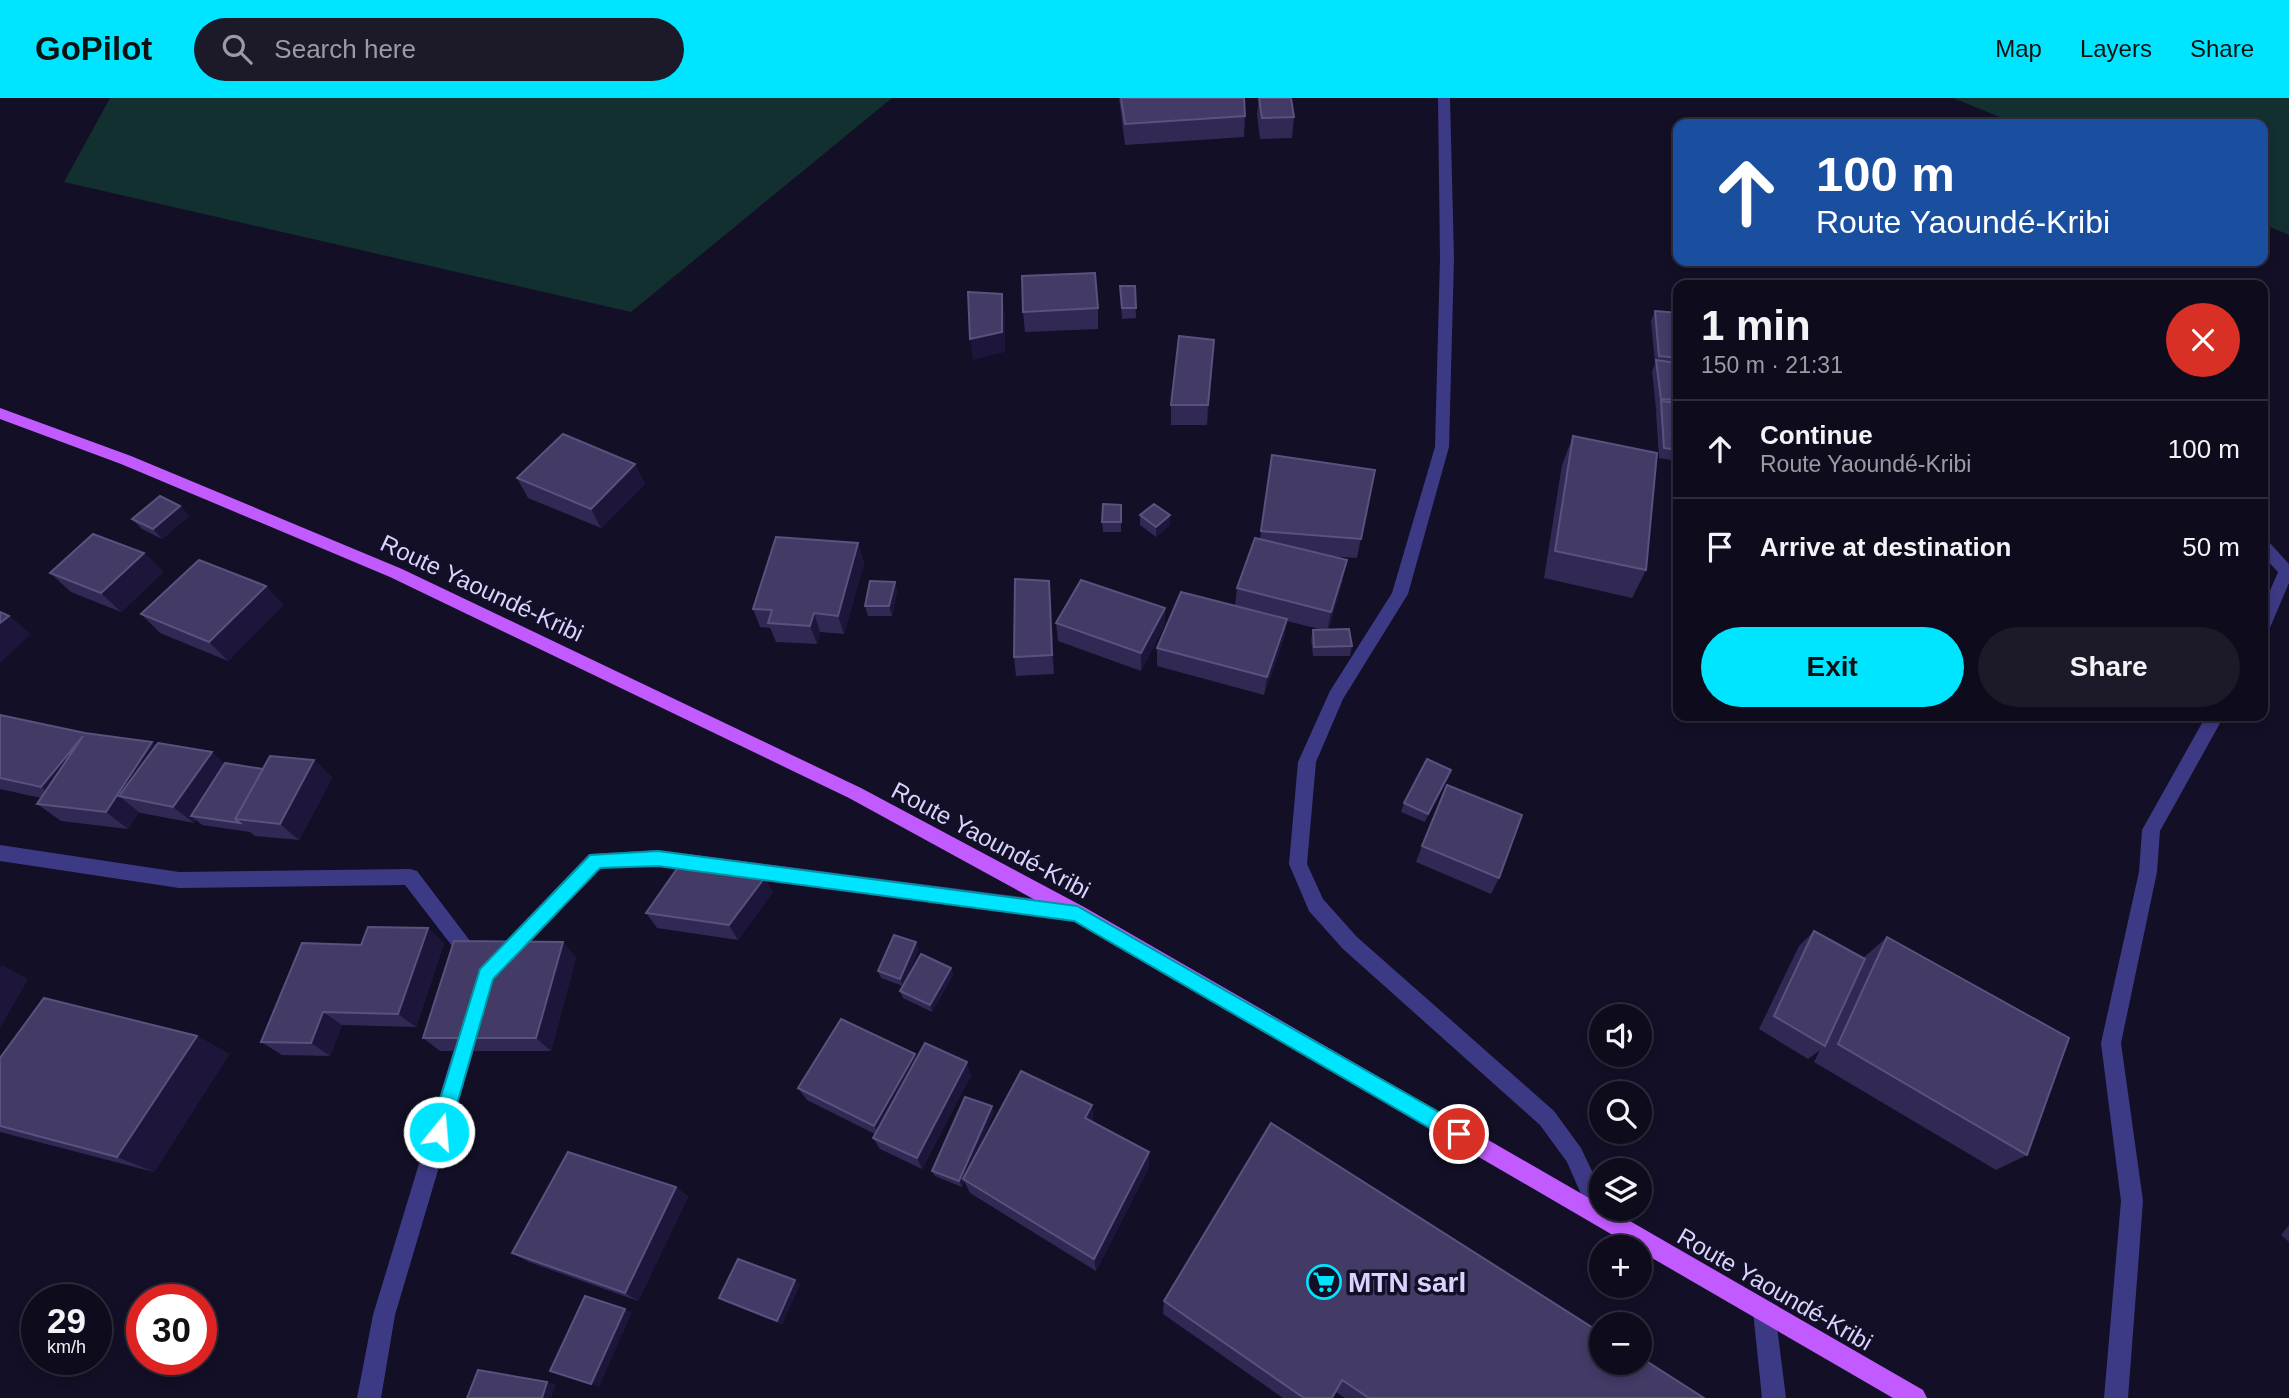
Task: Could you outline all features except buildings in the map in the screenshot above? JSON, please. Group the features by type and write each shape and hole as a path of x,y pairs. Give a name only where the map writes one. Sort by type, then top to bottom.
{"main road":[{"name":"Route Yaoundé-Kribi","path":"0,413 126,460 396,573 855,793 1077,914 1589,1209"},
{"name":"Route Yaoundé-Kribi","path":"1611,1221 1915,1398"}],"street":[{"path":"1444,98 1447,258 1442,447 1400,594 1336,696 1307,762 1298,864 1316,905 1350,943 1546,1118 1574,1155 1589,1188"},
{"path":"2268,551 2286,571 2268,613"},
{"path":"2116,1398 2132,1201 2111,1043 2148,872 2151,830 2212,721"},
{"path":"0,853 179,880 410,877 486,975 596,860 658,859 1077,914"},
{"path":"369,1398 384,1315 474,1014"},
{"path":"1764,1311 1774,1398"}],"green space":[{"path":"110,98 892,98 631,312 64,182"},
{"path":"1953,98 2289,98 2289,235 2268,226 2268,119 2005,119"}],"place":[{"name":"MTN sarl","path":"1324,1282"}],"route":[{"path":"439,1132 486,975 596,860 658,859 1077,914 1459,1134"}]}
